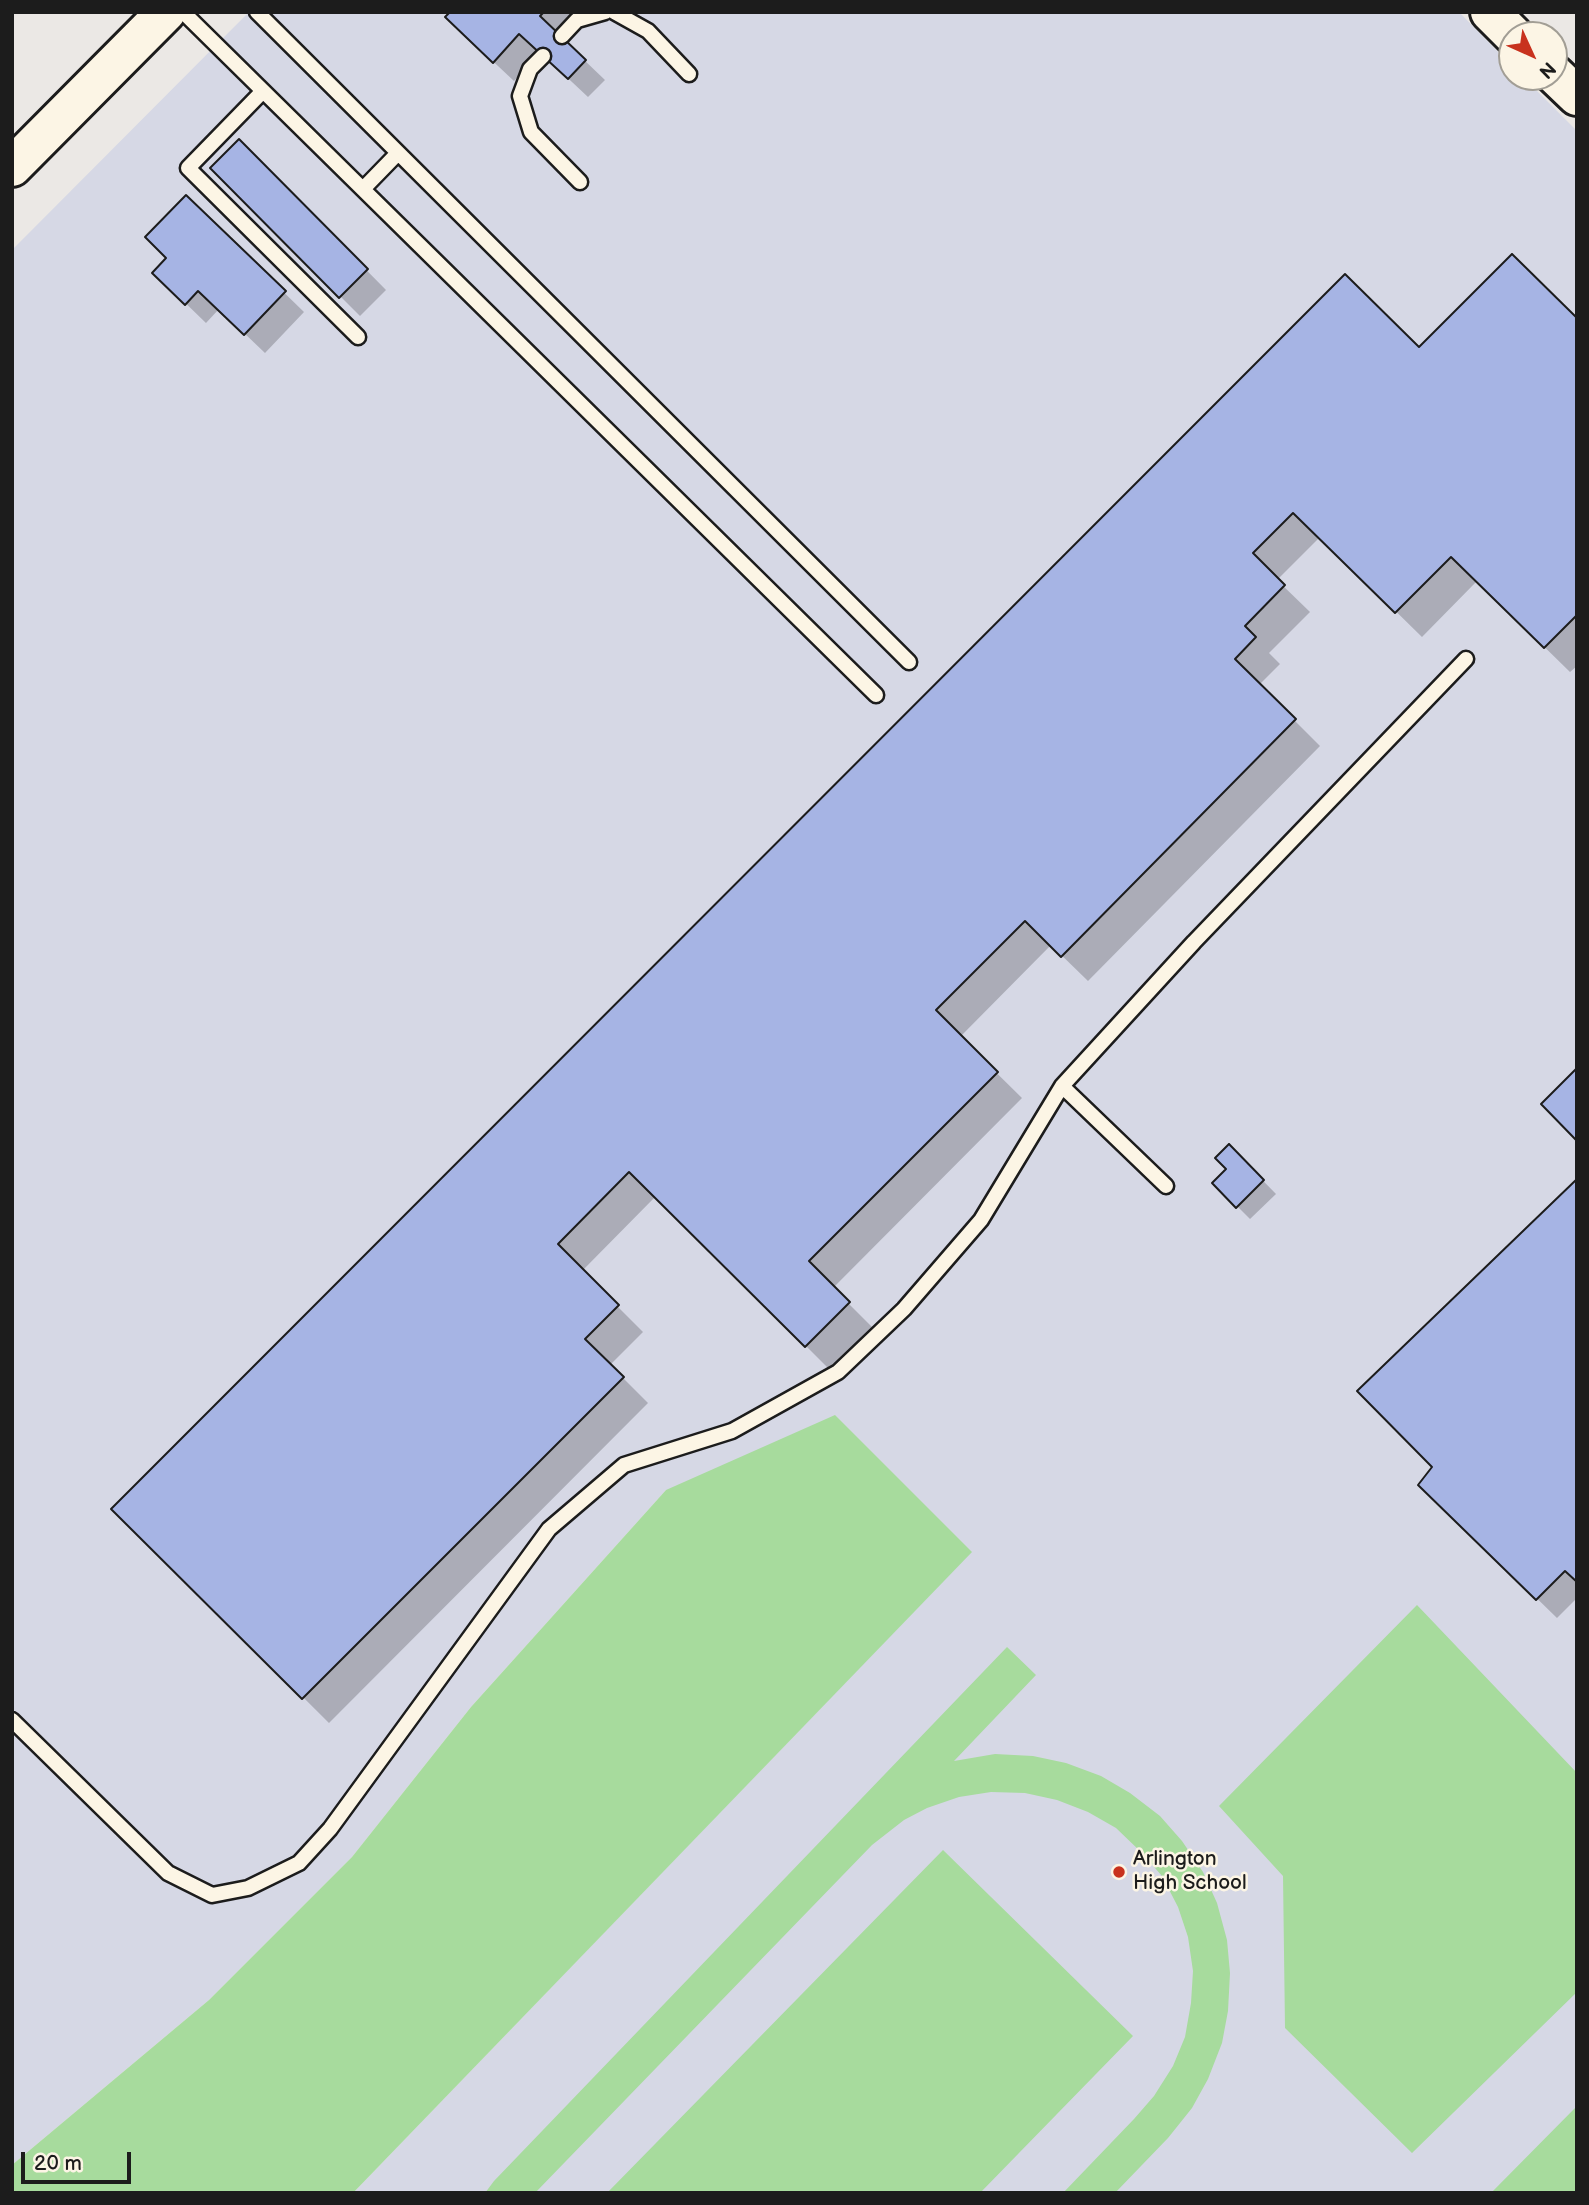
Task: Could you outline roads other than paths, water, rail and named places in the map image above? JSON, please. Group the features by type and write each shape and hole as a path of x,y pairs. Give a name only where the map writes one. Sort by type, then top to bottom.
{"main road":[{"path":"12,167 166,12"}],"lane":[{"path":"183,12 876,695"},
{"path":"257,12 909,662"},
{"path":"562,36 577,20 606,12"},
{"path":"614,12 648,31 689,74"},
{"path":"543,56 530,69 520,96 531,132 580,182"},
{"path":"263,91 188,168 358,337"},
{"path":"363,189 398,153"},
{"path":"12,1720 168,1872 212,1895 248,1888 299,1863 330,1829 549,1529 624,1465 732,1431 838,1372 904,1309 981,1220 1062,1086 1194,942 1466,659"},
{"path":"1062,1086 1166,1186"}],"place":[{"name":"Arlington High School","path":"1119,1872"}]}
